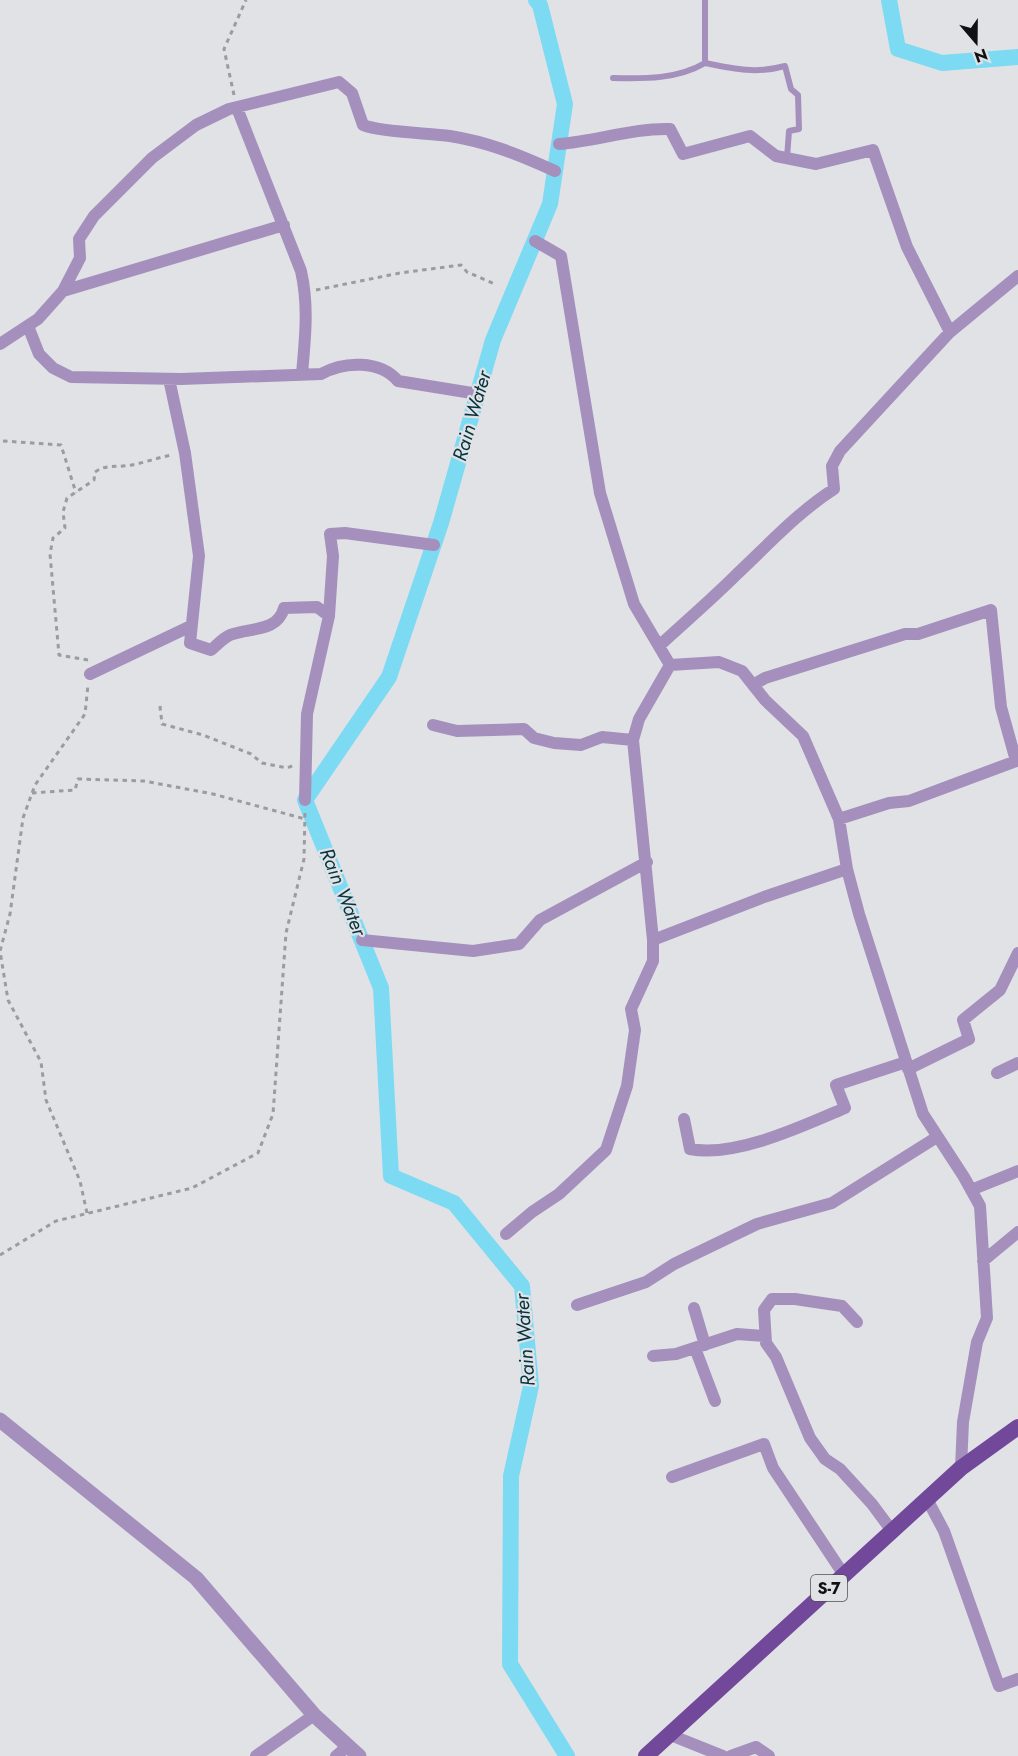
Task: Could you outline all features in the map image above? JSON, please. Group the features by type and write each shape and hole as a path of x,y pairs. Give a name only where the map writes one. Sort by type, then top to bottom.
{"main road":[{"name":"S-7","path":"646,1756 961,1468 1018,1427"}],"street":[{"path":"0,344 38,319 63,291 80,258 78,239 94,216 152,158 196,125 237,108 339,82 352,93 363,124 370,128 408,130 485,142 555,171"},
{"path":"237,108 284,225 306,292 302,374"},
{"path":"559,144 587,142 656,128 670,129 683,154 750,136 776,156 816,164 873,150 907,247 950,332"},
{"path":"63,291 284,225"},
{"path":"535,241 561,256 600,493 634,604 670,665"},
{"path":"659,646 738,573 774,536 813,503 834,489 832,466 840,451 950,332 1018,276"},
{"path":"28,326 39,354 53,368 71,377 169,378 321,374 330,369 363,365 391,373 398,381 478,394"},
{"path":"169,378 185,453 199,556 190,643 211,650 228,636 269,627 282,615 284,608 317,607 329,616"},
{"path":"306,800 307,714 327,632 333,556 330,534 345,533 434,545"},
{"path":"753,685 765,678 905,634 918,634 991,610 1001,708 1016,761 909,801 890,803 839,819"},
{"path":"90,674 191,626"},
{"path":"670,665 719,662 742,671 803,736 839,819 847,869 923,1114 980,1206 987,1318 977,1342 965,1411 961,1468"},
{"path":"506,1234 532,1212 559,1194 606,1150 627,1086 635,1030 631,1009 653,961 647,862 633,740 639,719 670,665"},
{"path":"433,725 457,731 524,729 534,738 554,743 581,745 603,737 633,740"},
{"path":"362,940 473,951 519,944 540,920 563,905 592,894 647,862"},
{"path":"653,940 764,897 847,869"},
{"path":"684,1119 690,1149 706,1153 780,1136 845,1108 836,1085 907,1066 969,1039 963,1020 1000,990 1018,953"},
{"path":"997,1073 1018,1063"},
{"path":"577,1305 646,1282 674,1264 757,1224 832,1203 937,1137"},
{"path":"971,1190 1018,1171"},
{"path":"983,1261 1018,1232"},
{"path":"857,1322 842,1306 795,1299 772,1299 764,1310 765,1336 810,1438 825,1459 840,1468 872,1504 892,1532"},
{"path":"694,1308 700,1347 715,1401"},
{"path":"653,1356 700,1347 737,1334 765,1336"},
{"path":"0,1420 196,1578 347,1753"},
{"path":"672,1477 764,1444 773,1468 844,1575"},
{"path":"927,1499 944,1531 999,1686 1018,1679"},
{"path":"256,1756 314,1715"},
{"path":"668,1734 723,1756"},
{"path":"731,1756 756,1747 769,1756"}],"lane":[{"path":"705,0 705,63"},
{"path":"613,78 657,78 691,71 705,63 743,71 765,72 785,66 791,89 798,95 799,129 789,131 787,158"}],"path":[{"path":"237,108 224,49 246,0"},
{"path":"306,292 400,273 461,265 467,272 495,284"},
{"path":"3,441 61,445 76,493"},
{"path":"87,1212 80,1181 46,1100 40,1062 8,1000 0,951 10,915 23,818 32,793 64,740 86,714 91,661 59,655 50,554 53,538 65,528 63,512 67,498 94,480 95,471 113,465 122,466 185,453"},
{"path":"160,706 162,724 203,735 242,750 262,763 287,768 306,759"},
{"path":"32,793 75,790 78,779 144,781 213,794 305,819"},
{"path":"0,1254 56,1221 192,1188 258,1153 273,1114 286,933 304,859 306,800"}],"waterway":[{"name":"Rain Water","path":"536,0 540,5 565,104 550,204 493,340 441,523 389,677 305,800 381,988 391,1176 454,1203 522,1286 531,1386 511,1476 510,1664 567,1756"},
{"name":"Rain Water","path":"889,0 898,49 942,63 1018,57"}]}
